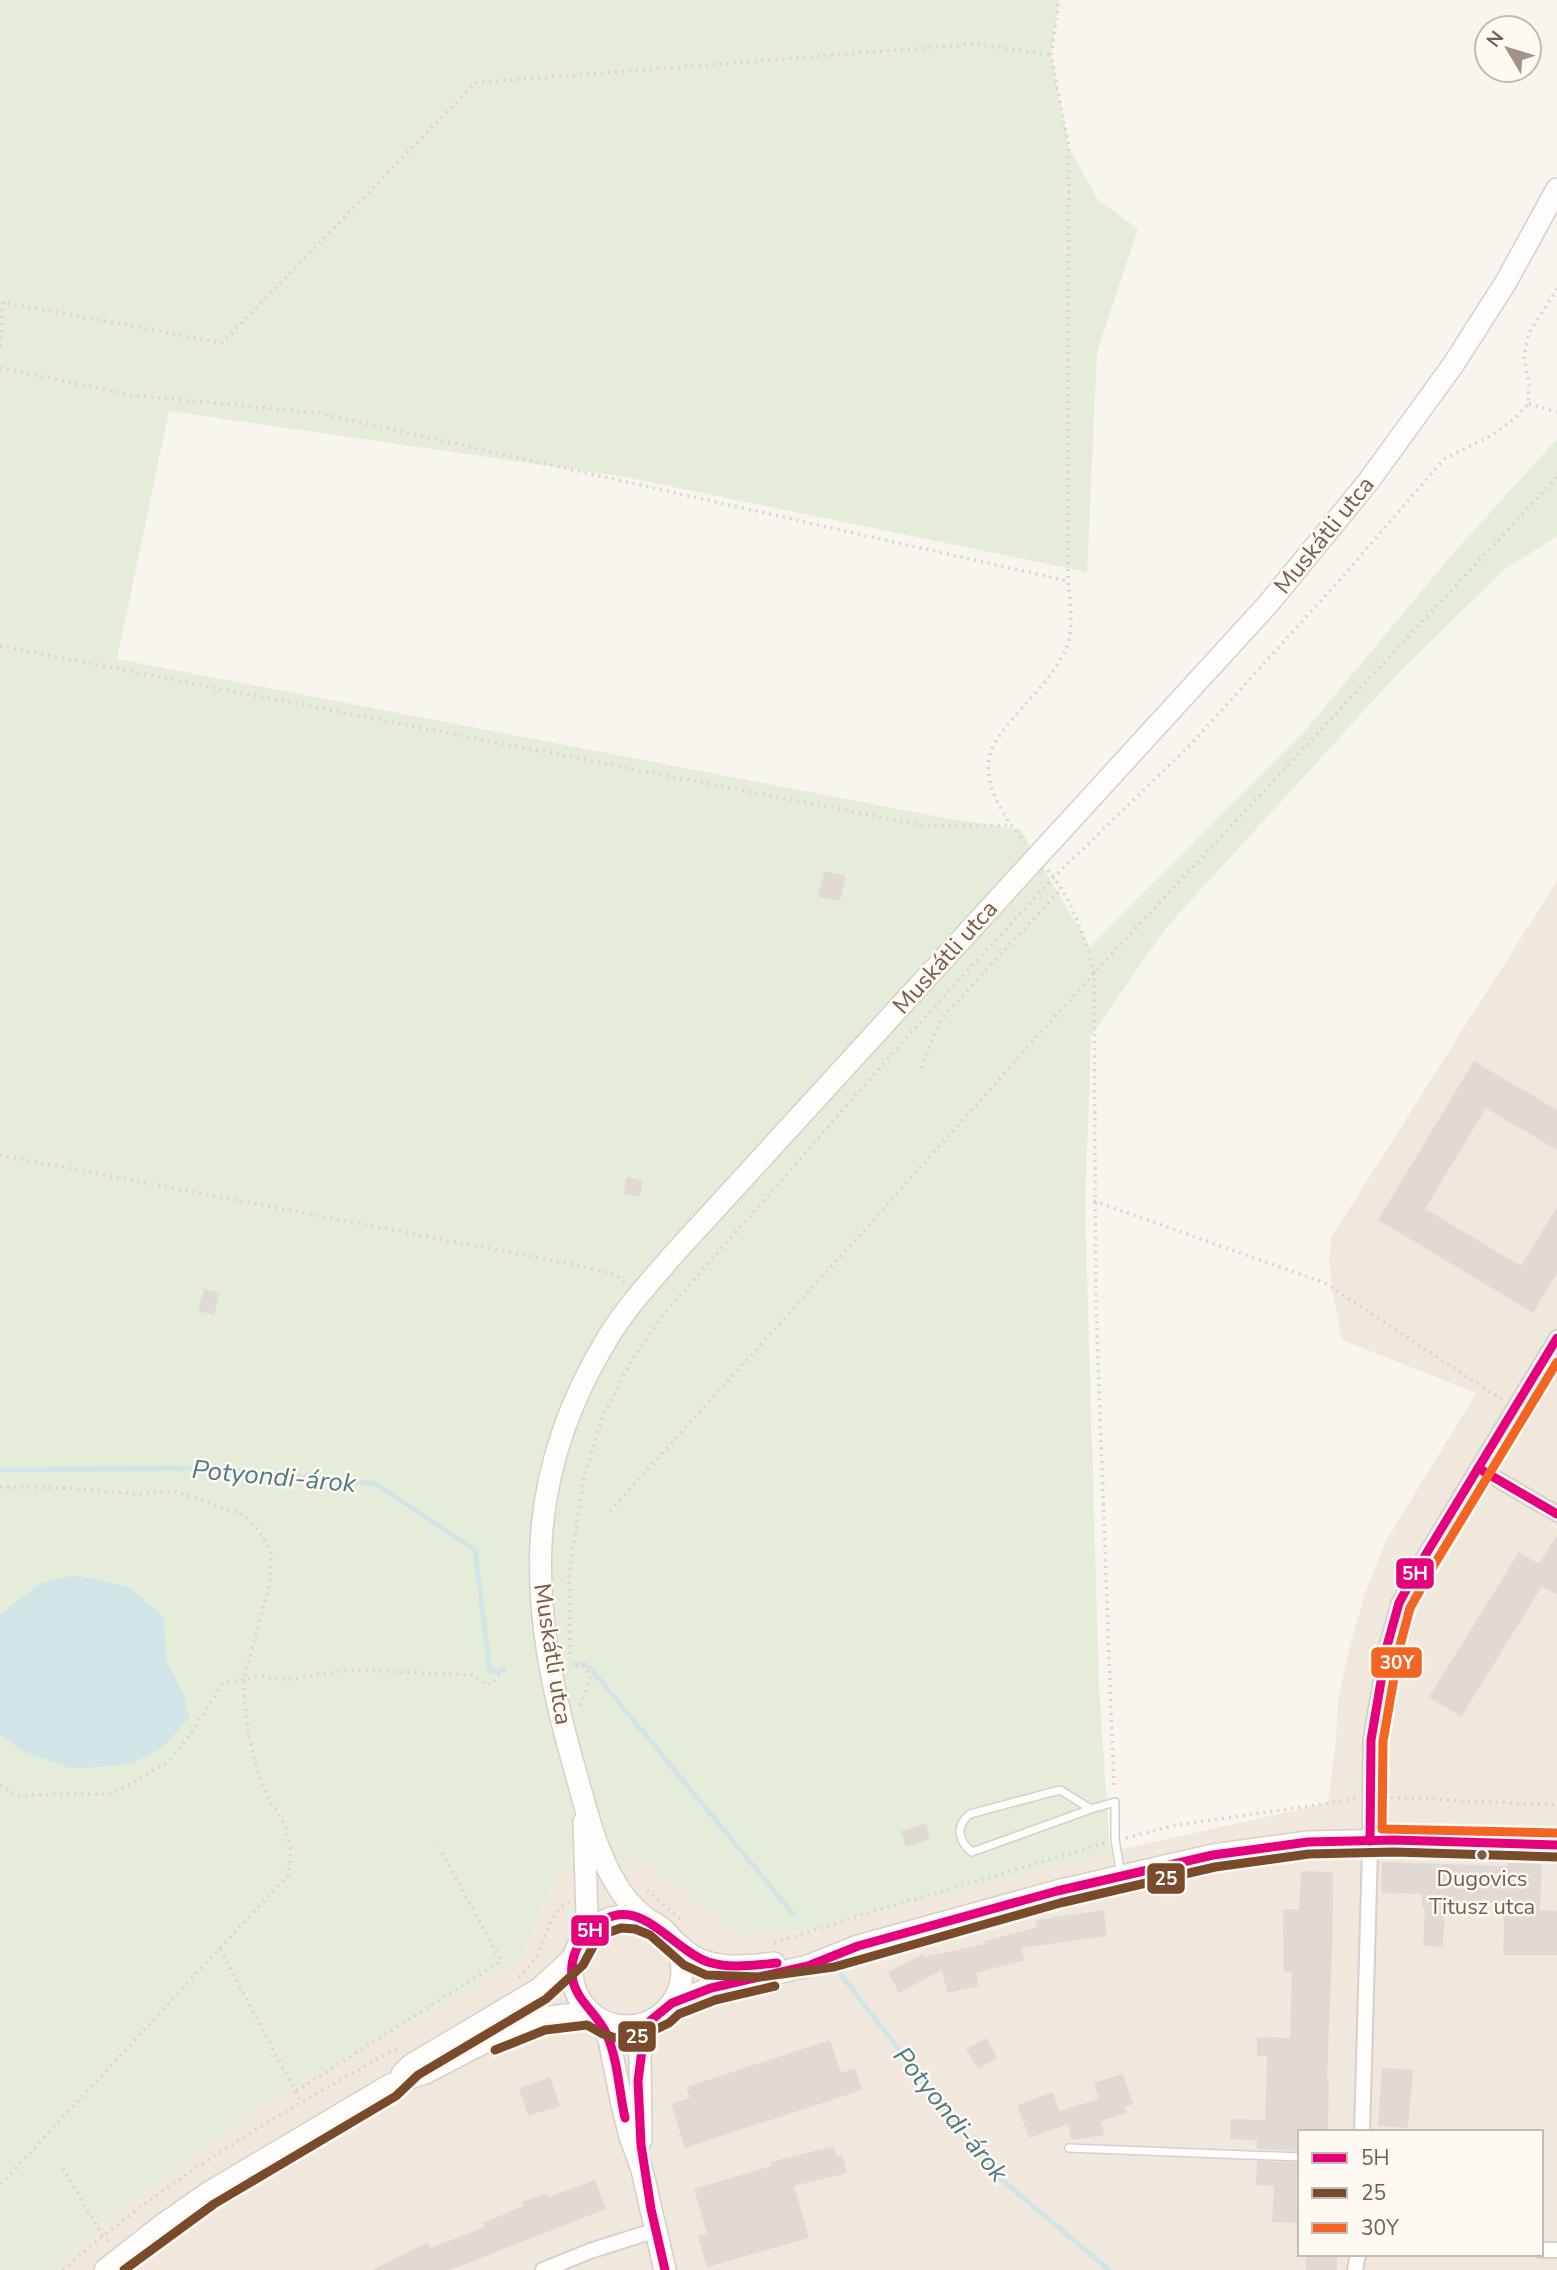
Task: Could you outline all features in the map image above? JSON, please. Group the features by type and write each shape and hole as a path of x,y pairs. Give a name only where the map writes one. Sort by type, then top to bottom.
{"main road":[{"name":"Muskátli utca","path":"647,1919 628,1901 616,1883 597,1843 563,1728 541,1605 541,1523 549,1479 562,1432 582,1385 608,1337 673,1255 1269,603 1368,482 1453,365 1506,282 1557,189"},
{"name":"Muskátli utca","path":"577,1949 587,1915 583,1796"},
{"path":"678,1930 691,1955 710,1963 758,1965 831,1955 1057,1891 1213,1855 1308,1842 1370,1840 1557,1845"},
{"path":"390,2085 411,2065 539,1989 577,1949 593,1927 610,1918 628,1916 647,1919 665,1930 678,1930"},
{"path":"105,2270 208,2193 390,2085 425,2073 508,2030 542,2018 594,2015 618,2025 629,2026 650,2021 672,2003 680,1985 682,1966 678,1930"},
{"path":"577,1949 572,1967 574,1987 609,2039 627,2126 642,2170 665,2270"},
{"path":"672,2003 711,1988 808,1966 831,1955"},
{"path":"642,2170 640,2055 650,2021"}],"street":[{"path":"1362,2130 1372,1796 1371,1740 1387,1646 1399,1603 1423,1559 1557,1338"},
{"path":"1478,1468 1557,1514"},
{"path":"543,2270 590,2251 656,2230"}],"lane":[{"path":"1091,1809 1060,1790 970,1814 962,1821 959,1829 964,1845 972,1852 1115,1802 1115,1840 1121,1875"},
{"path":"1069,2148 1298,2157"}],"path":[{"path":"0,646 926,826 1010,825 995,797 988,767 994,743 1049,680 1068,643 1071,607 1068,581 1069,148 1051,55 1059,0"},
{"path":"0,346 1,301 222,343 475,83 976,44 1051,55"},
{"path":"570,1656 569,1576 584,1477 602,1418 632,1360 685,1289 906,1038 1054,877 1190,745 1444,459 1494,434 1528,404 1530,386 1524,356 1529,333 1557,289"},
{"path":"0,368 131,395 319,413 1068,581"},
{"path":"1528,404 1557,412"},
{"path":"610,1511 1094,973 1557,477"},
{"path":"1054,877 1085,937 1094,973 1094,1201 1108,1664 1115,1802"},
{"path":"921,1068 941,1018 1062,888"},
{"path":"0,1155 582,1266 616,1275 640,1294"},
{"path":"1094,1201 1325,1283 1514,1408"},
{"path":"0,1487 66,1488 137,1494 175,1491 244,1515 259,1531 271,1552 270,1583 244,1678 249,1737 257,1770 285,1825 291,1851 288,1875 0,2185"},
{"path":"576,1666 585,1666 590,1677 579,1712 576,1702"},
{"path":"0,1785 18,1795 112,1794 168,1762 223,1683 244,1678 260,1676 286,1680 346,1670 471,1675 485,1684 493,1684 499,1674 504,1673"},
{"path":"764,1947 861,1915 1115,1840 1177,1825 1372,1796 1557,1805"},
{"path":"296,2091 501,1962 439,1847"},
{"path":"645,1888 678,1930"},
{"path":"516,1978 526,1971 540,1952 559,1907 586,1895"},
{"path":"220,1949 301,2102"},
{"path":"62,2270 102,2235 184,2174 301,2102 400,2046"},
{"path":"63,2168 102,2235 122,2255"}],"shaded area":[{"path":"1557,881 1557,2270 55,2270 106,2221 256,2109 522,1959 555,1876 640,1857 740,1936 813,1929 1110,1852 1328,1803 1338,1700 1367,1588 1385,1543 1476,1393 1342,1340 1329,1258 1332,1236"},
{"path":"75,1575 130,1587 164,1617 166,1659 185,1697 189,1718 161,1749 131,1764 73,1769 22,1751 0,1735 0,1614 41,1583"}],"green space":[{"path":"0,0 1059,0 1051,55 1069,148 1098,200 1138,229 1097,352 1087,572 625,477 169,411 117,659 945,818 1020,829 1090,947 1309,726 1456,550 1557,439 1557,536 1504,570 1402,669 1165,929 1091,1036 1085,1206 1099,1687 1110,1852 813,1929 740,1936 640,1857 555,1876 522,1959 256,2109 106,2221 55,2270 0,2270 0,1735 22,1751 185,1697 166,1659 164,1617 130,1587 74,1575 41,1584 0,1614"}],"building":[{"path":"824,871 846,876 840,901 818,897"},
{"path":"1474,1061 1557,1110 1557,1150 1486,1108 1425,1209 1521,1266 1557,1207 1557,1273 1533,1313 1378,1220"},
{"path":"627,1177 643,1181 640,1197 623,1194"},
{"path":"204,1289 220,1293 214,1315 198,1311"},
{"path":"1557,1535 1557,1595 1542,1586 1461,1717 1429,1697 1519,1552 1539,1564"},
{"path":"926,1823 930,1839 906,1847 901,1831"},
{"path":"1382,1862 1507,1866 1507,1862 1542,1864 1540,1910 1557,1911 1557,1955 1503,1955 1505,1903 1452,1902 1452,1908 1445,1907 1443,1947 1423,1946 1425,1907 1422,1907 1422,1894 1381,1893"},
{"path":"1301,1871 1333,1872 1328,2130 1298,2130 1298,2151 1257,2149 1257,2140 1230,2139 1231,2119 1265,2120 1267,2056 1257,2056 1257,2037 1290,2038 1292,1972 1284,1972 1283,1909 1299,1910"},
{"path":"1104,1910 1107,1936 1021,1948 1024,1960 976,1973 979,1986 947,1993 942,1970 899,1993 888,1972 923,1954 924,1957 985,1944 985,1941 1037,1927 1036,1920"},
{"path":"986,2038 998,2058 978,2069 966,2049"},
{"path":"830,2040 841,2073 855,2068 862,2090 685,2148 671,2104 690,2098 686,2087"},
{"path":"1382,2068 1413,2070 1408,2128 1378,2126"},
{"path":"1123,2074 1133,2104 1125,2107 1127,2113 1100,2121 1104,2135 1072,2140 1068,2124 1029,2138 1017,2105 1053,2092 1059,2111 1099,2099 1094,2083"},
{"path":"550,2077 560,2106 528,2116 519,2088"},
{"path":"834,2146 836,2156 842,2155 847,2173 794,2186 809,2238 707,2267 698,2236 707,2234 694,2189 771,2166 770,2162"},
{"path":"1257,2161 1298,2163 1298,2223 1272,2222 1274,2186 1256,2185"},
{"path":"595,2180 606,2209 450,2270 372,2270 428,2242 430,2248 485,2227 483,2223 523,2206 522,2202 548,2193 549,2197"},
{"path":"1306,2256 1337,2256 1337,2270 1306,2270"}],"waterway":[{"name":"Potyondi-árok","path":"0,1470 205,1468 377,1484 475,1550 490,1672 504,1670"},
{"name":"Potyondi-árok","path":"575,1664 587,1664 794,1915"},
{"name":"Potyondi-árok","path":"839,1972 994,2173 1109,2270"}],"transit line":[{"name":"5H","path":"1370,1841 1371,1740 1387,1646 1399,1603 1557,1338"},
{"name":"30Y","path":"1557,1362 1410,1608 1399,1649 1383,1741 1382,1829 1557,1833"},
{"name":"5H","path":"1478,1468 1557,1514"},
{"name":"5H","path":"665,2270 651,2209 641,2145 638,2081 642,2050 650,2021 672,2003 711,1988 808,1966 858,1946 1057,1891 1213,1855 1308,1842 1394,1840 1557,1845"},
{"name":"25","path":"124,2270 214,2204 396,2096 418,2075 546,1999 583,1965 596,1941 621,1928 635,1929 650,1935 684,1965 706,1975 759,1977 834,1967 1060,1903 1215,1867 1309,1854 1394,1852 1557,1857"},
{"name":"5H","path":"625,2118 611,2045 603,2027 577,1993 572,1976 575,1952 588,1932 605,1919 621,1914 651,1924 693,1955 708,1962 733,1966 777,1963"},
{"name":"25","path":"495,2050 545,2030 587,2025 616,2038 642,2036 669,2023 679,2014 715,2000 775,1986"}],"place":[{"name":"Dugovics Titusz utca","path":"1482,1855"}]}
